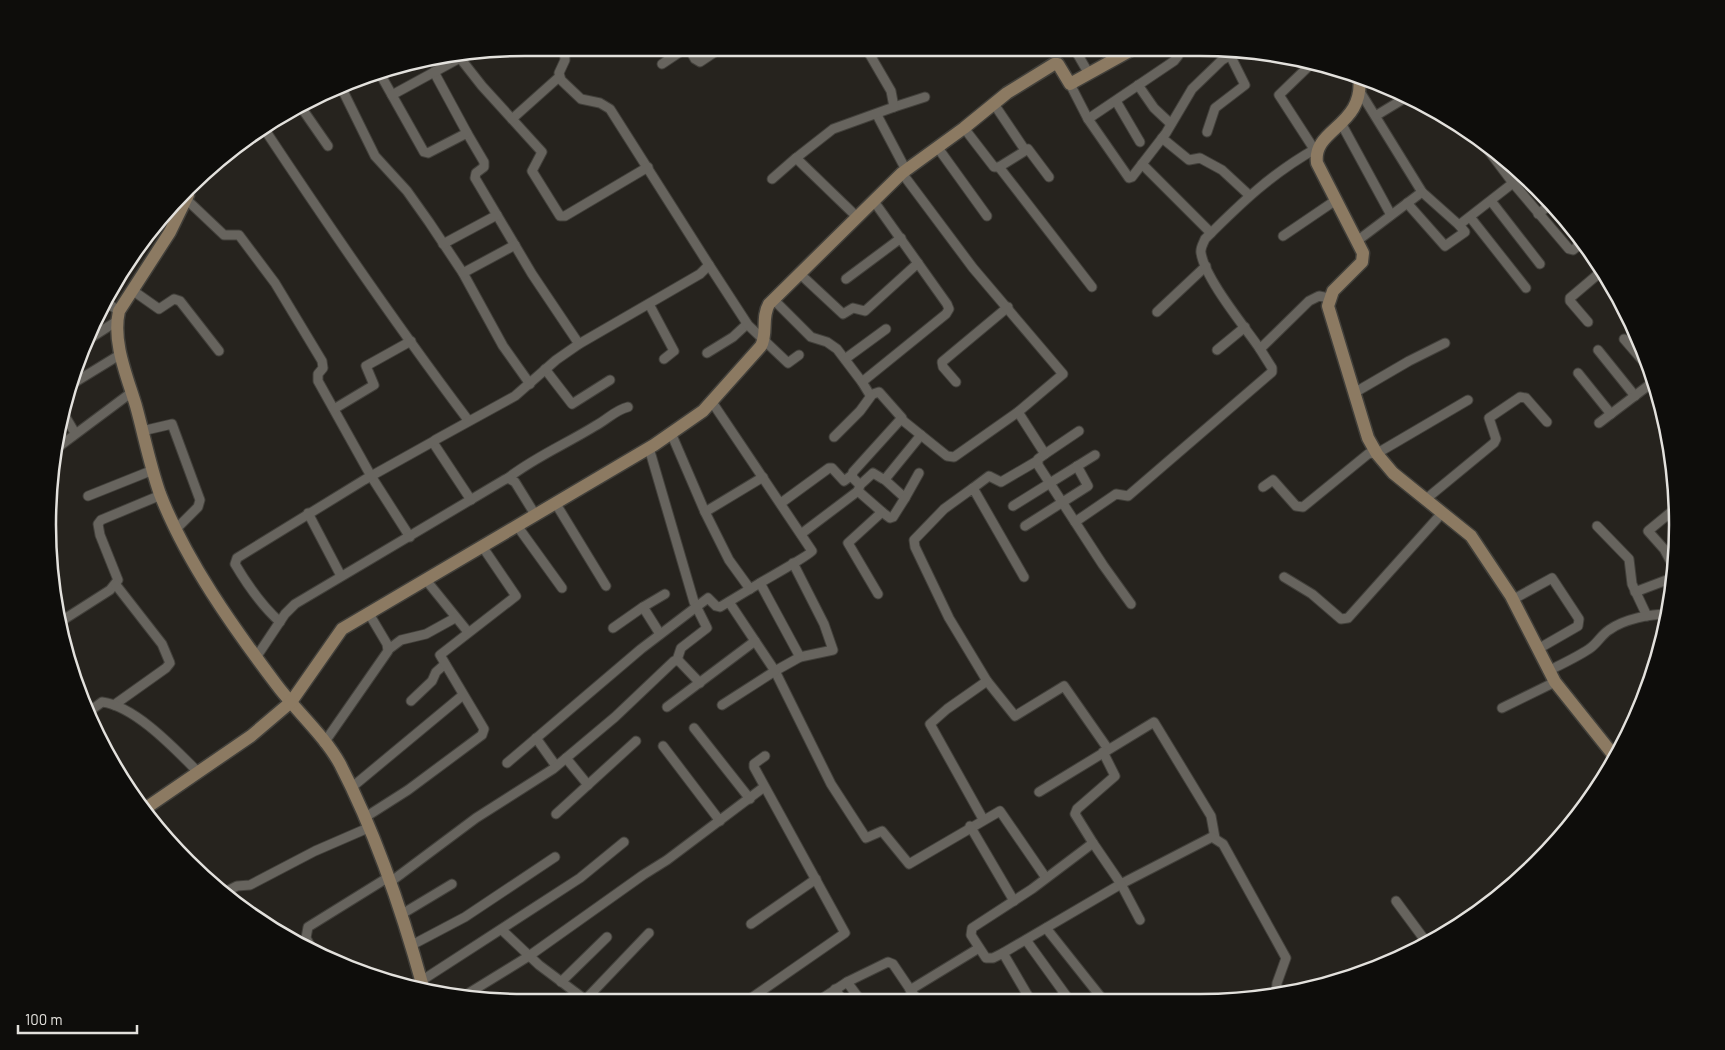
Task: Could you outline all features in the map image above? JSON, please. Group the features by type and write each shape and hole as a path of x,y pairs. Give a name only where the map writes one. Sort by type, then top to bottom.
{"street":[{"path":"512,119 559,77 565,56"},
{"path":"662,64 674,56"},
{"path":"693,56 700,62 709,56"},
{"path":"871,56 891,91 894,107"},
{"path":"1079,56 1089,74"},
{"path":"1070,84 1121,56"},
{"path":"1088,119 1174,61 1178,56"},
{"path":"150,805 250,736 291,702 342,629 368,612 518,527 649,448 704,411 763,338 765,311 774,299 856,216 904,171 938,148 994,104 1056,63 1070,84 1088,119 1129,178 1162,138 1192,89 1212,68 1227,57"},
{"path":"1207,132 1215,108 1245,85 1231,57"},
{"path":"461,60 542,152 532,172 560,216 566,216 648,167"},
{"path":"392,95 452,62"},
{"path":"1306,69 1279,95 1316,149 1317,163 1363,253 1362,262 1338,285 1329,298 1328,306 1368,438 1375,452 1393,473 1471,536 1512,600 1551,676 1610,751"},
{"path":"434,72 484,162 484,166 476,173 475,178 532,274 578,344"},
{"path":"559,77 581,99 600,103 610,109 747,324 788,363 799,355"},
{"path":"383,78 424,152 428,152 467,133"},
{"path":"1075,522 1116,494 1128,496 1272,372 1272,368 1206,266 1201,252 1202,246 1211,233 1249,195 1289,164 1316,149 1341,124 1354,109 1359,84"},
{"path":"1138,85 1154,108 1171,124"},
{"path":"1359,90 1377,115 1422,192 1465,232 1446,246 1407,203"},
{"path":"344,93 375,156 407,191 444,244 463,273 503,346 530,384"},
{"path":"772,180 796,158 834,129 925,97"},
{"path":"1116,101 1140,142"},
{"path":"1377,115 1399,101"},
{"path":"994,104 1025,150"},
{"path":"304,112 328,146"},
{"path":"834,437 860,411 871,396 879,392 902,418 947,456 954,457 1018,412 1062,375 1063,371 973,268 904,171 876,115"},
{"path":"1341,124 1391,215"},
{"path":"964,128 994,167 999,167 1025,150 1030,150 1049,177"},
{"path":"267,134 342,248 468,420"},
{"path":"1162,138 1189,160 1200,158 1227,173 1249,195"},
{"path":"938,148 987,216"},
{"path":"796,158 856,216"},
{"path":"1142,164 1211,233"},
{"path":"1499,165 1538,214 1569,249 1573,250 1577,247"},
{"path":"999,167 1092,286"},
{"path":"1459,225 1513,183"},
{"path":"1357,241 1422,192"},
{"path":"189,199 224,235 239,235 262,265 322,361 323,368 318,379 371,476 410,537"},
{"path":"862,382 948,312 947,304 873,200"},
{"path":"1283,236 1336,200"},
{"path":"1491,201 1540,264"},
{"path":"99,331 118,316 132,290 170,232 183,206"},
{"path":"1538,214 1545,209"},
{"path":"444,244 497,215"},
{"path":"1470,217 1526,288"},
{"path":"846,279 901,238"},
{"path":"463,273 515,245"},
{"path":"799,273 843,314 853,308 865,311 918,263"},
{"path":"280,622 258,600 235,561 239,555 468,420 515,396 545,369 578,344 700,274 709,265"},
{"path":"1157,312 1206,266"},
{"path":"1588,322 1570,302 1570,298 1596,276"},
{"path":"132,290 159,309 174,299 180,301 219,350"},
{"path":"1260,349 1309,301 1319,296 1329,298"},
{"path":"774,299 811,338 832,345 845,359 871,396"},
{"path":"649,304 674,351 664,359"},
{"path":"111,307 118,316 121,354 161,494 177,528 214,595 291,702 339,762 366,823 402,914 421,982"},
{"path":"956,382 943,367 944,360 1008,307"},
{"path":"706,354 733,337 747,324"},
{"path":"1217,350 1245,327"},
{"path":"845,359 886,329"},
{"path":"1624,339 1635,352"},
{"path":"334,409 374,385 366,366 411,340"},
{"path":"1354,393 1409,361 1445,343"},
{"path":"1598,350 1634,396"},
{"path":"79,380 121,354"},
{"path":"545,369 572,404 610,380"},
{"path":"1578,373 1611,414"},
{"path":"1600,423 1648,386"},
{"path":"64,442 132,392"},
{"path":"1426,499 1494,443 1496,439 1488,420 1520,397 1526,398 1547,422"},
{"path":"1263,487 1273,480 1300,508 1368,454 1381,451 1468,400"},
{"path":"507,763 696,606 708,598 718,608 792,563 811,554 810,548 781,503 712,402"},
{"path":"257,656 295,604 472,500 528,464 596,426 617,411 628,407"},
{"path":"1018,412 1045,454"},
{"path":"781,503 830,468 844,481 902,418"},
{"path":"68,421 76,433"},
{"path":"142,431 172,424 200,500 198,507 177,528"},
{"path":"1079,431 1037,461 1001,482 989,476 944,509 916,536 914,543 949,618 987,681 1015,716 1064,686 1105,751 1115,776 1077,809 1075,814 1121,884 1140,920"},
{"path":"671,433 705,512 729,560 750,589"},
{"path":"884,480 922,435"},
{"path":"434,441 472,500"},
{"path":"307,939 308,927 388,881 476,818 556,766 615,717 677,660 681,648 708,628 696,606 649,448"},
{"path":"1013,506 1095,455"},
{"path":"1037,461 1102,566 1131,604"},
{"path":"1025,526 1088,485 1078,466"},
{"path":"88,496 153,470"},
{"path":"801,534 859,488 873,473 905,498"},
{"path":"852,474 859,488 890,518 893,517 919,473"},
{"path":"705,512 763,476"},
{"path":"508,478 515,482 536,516"},
{"path":"972,488 1024,577"},
{"path":"66,618 116,585 118,580 117,572 104,547 98,524 101,520 161,494"},
{"path":"556,504 606,586"},
{"path":"878,594 848,544 882,512"},
{"path":"1284,577 1312,594 1341,619 1348,618 1443,512"},
{"path":"308,514 340,576"},
{"path":"1668,556 1648,531 1669,514"},
{"path":"1597,526 1629,559 1630,575 1635,592 1647,616"},
{"path":"518,527 562,588"},
{"path":"231,889 237,886 250,885 366,823 480,738 484,729 445,664 441,653 516,595 482,546"},
{"path":"722,706 800,657 833,650 824,624 792,563"},
{"path":"1512,600 1552,578 1579,619 1578,626 1538,649"},
{"path":"426,580 468,632"},
{"path":"1635,592 1666,580"},
{"path":"760,583 800,657"},
{"path":"114,705 166,668 170,663 162,644 116,585"},
{"path":"613,628 665,594"},
{"path":"729,602 775,671 792,710 820,758 831,784 866,838 882,831 909,864 998,811 1001,812 1046,878"},
{"path":"643,607 660,634"},
{"path":"368,612 388,648"},
{"path":"1502,708 1587,650 1612,628 1647,616 1660,615"},
{"path":"318,735 388,648 401,640 426,634 455,618"},
{"path":"667,707 755,641"},
{"path":"677,660 700,683"},
{"path":"411,700 432,681 436,672 445,664"},
{"path":"983,819 930,724 947,709 987,681"},
{"path":"351,788 463,695"},
{"path":"94,708 102,702 114,705 161,736 198,772"},
{"path":"1039,792 1155,723 1211,816 1216,838 1223,844 1286,958 1278,976 1277,987"},
{"path":"694,728 750,799"},
{"path":"536,738 556,766"},
{"path":"556,814 636,741"},
{"path":"663,746 720,821"},
{"path":"758,994 844,934 844,930 754,766 765,756"},
{"path":"566,758 588,785"},
{"path":"472,991 529,956 720,821 764,787"},
{"path":"970,826 1014,901"},
{"path":"1093,843 1014,901 970,930 986,958 990,959 1003,953 1121,884 1206,838 1216,838"},
{"path":"424,983 580,878 624,842"},
{"path":"410,946 465,917 555,856"},
{"path":"751,924 816,879"},
{"path":"402,914 452,884"},
{"path":"1396,901 1423,937"},
{"path":"1046,928 1098,994"},
{"path":"502,930 529,956 576,993"},
{"path":"592,994 649,932"},
{"path":"561,982 607,937"},
{"path":"1026,940 1064,994"},
{"path":"910,990 979,948"},
{"path":"1003,953 1026,994"},
{"path":"828,994 847,982 888,962 893,964 913,994"},
{"path":"847,982 855,994"},
{"path":"835,989 838,994"}]}
